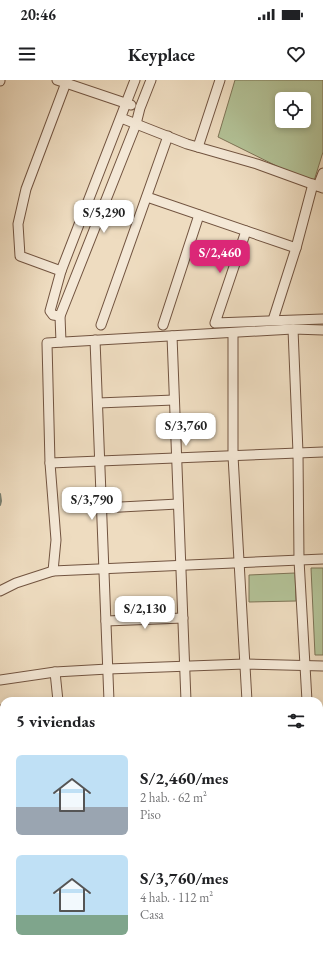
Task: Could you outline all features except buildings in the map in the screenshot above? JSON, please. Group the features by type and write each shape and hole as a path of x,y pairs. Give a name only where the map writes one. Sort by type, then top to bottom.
{"street":[{"path":"60,316 53,315 50,311 61,271 127,104 135,80"},
{"path":"61,342 60,316 136,124 140,108 151,80"},
{"path":"198,147 220,80"},
{"path":"61,271 20,256 18,224 26,189 63,81 140,108"},
{"path":"121,118 187,144 257,164 318,186"},
{"path":"100,325 168,136"},
{"path":"273,320 296,248 323,173"},
{"path":"147,197 296,248"},
{"path":"163,325 199,215"},
{"path":"246,231 215,323 323,319"},
{"path":"53,571 56,540 50,463 47,343 293,329 323,330"},
{"path":"293,329 298,453 299,560 307,697"},
{"path":"233,333 233,456 247,697"},
{"path":"172,336 186,697"},
{"path":"95,340 109,697"},
{"path":"98,403 174,400"},
{"path":"50,463 323,452"},
{"path":"102,508 178,504"},
{"path":"0,591 16,583 39,577 53,571 323,559"},
{"path":"106,621 182,618"},
{"path":"0,680 55,672 108,669 245,664 323,666"},
{"path":"55,672 58,697"}],"green space":[{"path":"235,80 323,80 323,152 313,184 218,137"},
{"path":"311,568 323,568 323,655 315,655"},
{"path":"295,573 296,601 249,602 249,575"}],"waterway":[{"path":"0,494 0,505"}]}
